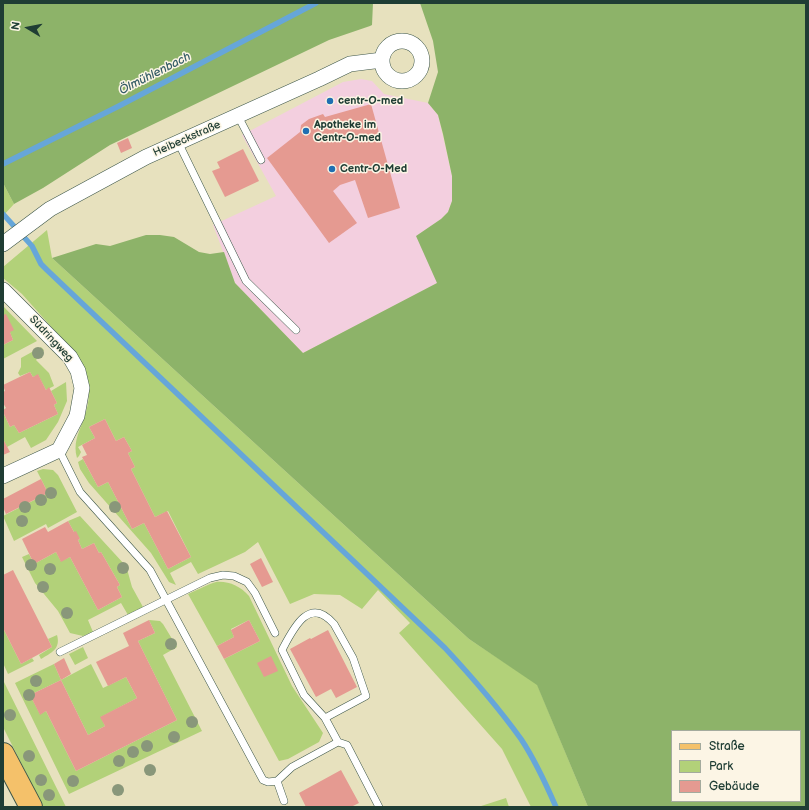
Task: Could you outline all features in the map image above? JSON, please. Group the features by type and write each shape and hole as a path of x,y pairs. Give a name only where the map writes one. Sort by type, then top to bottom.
{"main road":[{"path":"3,754 31,807"}],"street":[{"name":"Heibeckstraße","path":"3,244 50,209 146,157 350,64 382,60"},
{"name":"Südringweg","path":"3,290 70,357 78,371 82,388 80,406 73,426 59,450"},
{"path":"3,476 59,450"}],"lane":[{"path":"238,116 261,160"},
{"path":"178,142 246,281 296,330"},
{"path":"59,450 80,492 150,570 263,780 271,782 277,781 292,767 338,742"},
{"path":"60,652 210,578 223,575 234,576 248,582 275,633"},
{"path":"325,718 366,696 353,658 334,624 319,613 306,614 296,623 282,650 304,695 325,718 338,742 347,745 379,807"},
{"path":"277,781 284,801"}],"shaded area":[{"path":"361,79 372,81 384,94 428,103 438,115 452,176 452,201 448,212 441,219 417,236 438,283 303,353 235,283 213,225 276,196 242,135 343,82"}],"green space":[{"path":"3,3 373,3 372,25 329,40 110,145 43,188 14,204 3,183"},
{"path":"420,3 806,3 806,807 588,807 537,685 469,639 52,258 96,244 110,246 146,235 174,237 199,252 210,254 224,252 235,283 303,353 437,283 416,236 441,219 448,212 452,201 452,176 443,134 438,115 428,103 438,72 433,41"},
{"path":"3,183 14,204 3,216"},
{"path":"47,230 52,258 469,639 537,684 588,807 531,807 502,749 399,633 410,623 378,590 362,609 340,595 314,594 290,604 258,542 245,552 198,574 191,562 170,573 176,585 169,582 151,553 89,483 80,469 78,462 83,459 98,487 108,482 132,529 144,523 168,569 191,557 168,511 155,517 131,469 135,467 128,453 132,451 124,437 116,441 105,419 89,427 95,438 78,447 81,452 77,458 77,439 86,413 89,396 86,373 79,358 22,294 3,278 3,267"},
{"path":"3,306 37,341 3,359 3,345 13,340 3,315"},
{"path":"41,347 44,350 36,360 49,373 54,386 46,390 38,375 33,377 30,372 20,376 18,373 21,367 21,358"},
{"path":"66,382 67,401 58,422 46,440 31,448 25,437 7,447 3,439 3,412 10,427 14,425 19,433 58,414 54,405 57,403 51,391"},
{"path":"43,469 53,470 58,475 77,512 48,528 46,524 14,541 3,516 48,493 37,471"},
{"path":"80,516 125,565 132,587 143,607 128,615 121,603 88,620 93,632 83,636 70,633 58,611 35,583 22,557 29,554 34,564 56,552 61,561 70,557 98,610 122,597 117,587 120,585 101,552 99,553 94,543 82,549 78,540 80,539 68,521"},
{"path":"216,582 225,582 234,585 242,589 249,596 292,686 323,733 319,742 288,759 279,761 224,659 260,641 249,620 231,629 234,637 217,646 188,594"},
{"path":"149,620 160,621 177,647 163,655 202,731 69,794 15,683 54,664 61,680 30,695 40,714 46,711 76,771 177,720 138,641 155,633"},
{"path":"3,628 21,664 32,658 34,661 8,674 3,663"},
{"path":"57,635 58,644 54,650 41,659 39,655 52,647 48,639"},
{"path":"83,647 88,658 75,665 69,654"},
{"path":"91,664 103,688 126,677 137,698 101,717 105,726 88,735 61,680"},
{"path":"3,680 66,807 43,807 3,727"},
{"path":"506,798 509,807 478,807"}],"building":[{"name":"Centr-O-Med","path":"371,104 400,208 368,218 355,180 340,185 333,191 357,223 329,243 267,158 300,132 301,125 309,119 323,114 325,117"},
{"path":"128,138 132,148 121,153 117,143"},
{"path":"243,149 259,181 225,197 212,171 220,168 217,162"},
{"path":"6,314 14,330 10,332 13,340 3,345 3,315"},
{"path":"30,372 33,377 38,374 46,390 49,387 57,403 54,405 58,414 19,433 14,425 10,427 3,412 6,408 3,403 3,392 5,391 3,385"},
{"path":"105,419 116,441 124,437 132,451 128,453 135,467 131,469 155,517 167,511 191,557 168,569 144,523 132,529 108,482 98,487 82,457 87,455 82,445 95,438 89,427"},
{"path":"3,439 10,452 3,455"},
{"path":"41,479 48,493 6,514 3,507 3,499"},
{"path":"68,521 80,539 78,540 82,549 94,543 99,553 101,552 120,585 117,587 122,597 98,610 70,557 61,562 56,552 34,564 22,539 45,527 48,532"},
{"path":"261,558 273,582 262,587 250,564"},
{"path":"13,570 52,647 21,664 3,628 3,575"},
{"path":"149,620 155,633 138,641 177,720 76,771 46,711 40,715 30,695 61,680 88,735 105,726 100,717 137,698 126,677 108,686 96,662 129,646 123,633"},
{"path":"249,620 260,641 224,659 217,646 234,637 231,630"},
{"path":"328,630 357,687 336,698 331,689 316,697 290,649"},
{"path":"271,656 278,671 264,677 257,663"},
{"path":"64,658 71,674 61,680 54,664"},
{"path":"341,770 359,803 351,807 306,807 299,793"}],"waterway":[{"name":"Ölmühlenbach","path":"3,164 117,107 316,3"},
{"path":"3,214 32,246 41,264 47,270 445,648 484,692 521,739 536,764 556,807"}],"place":[{"name":"centr-O-med","path":"330,101"},
{"name":"Apotheke im Centr-O-med","path":"306,131"},
{"name":"Centr-O-Med","path":"332,169"}]}
